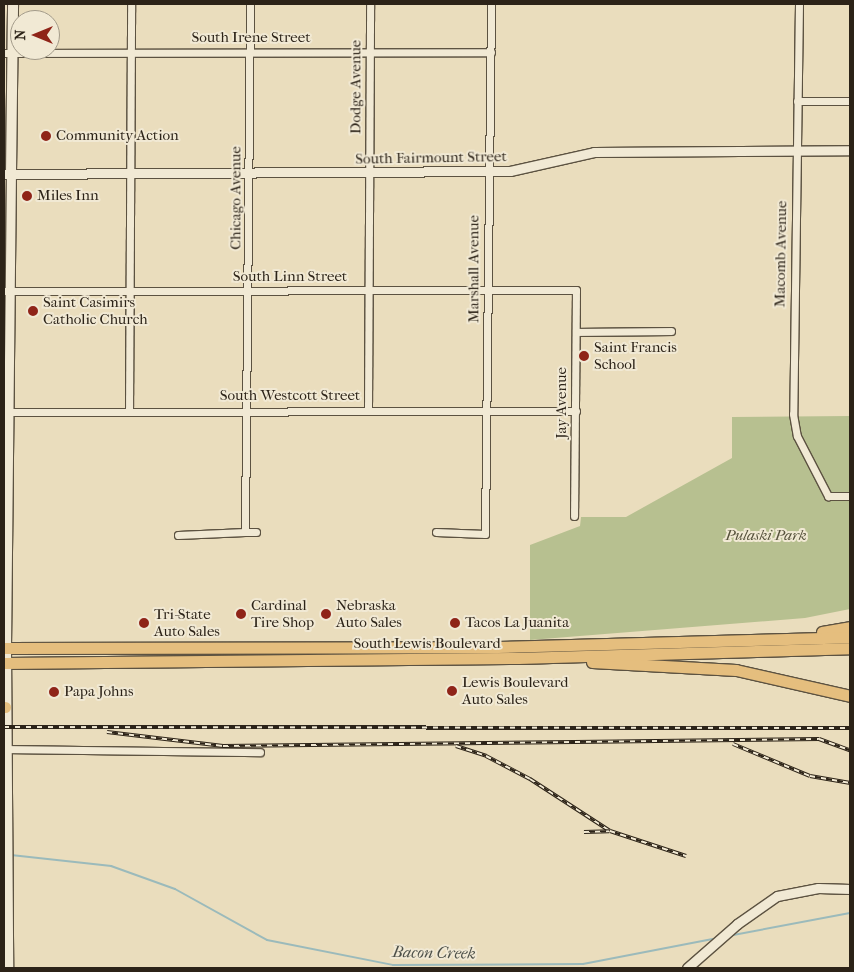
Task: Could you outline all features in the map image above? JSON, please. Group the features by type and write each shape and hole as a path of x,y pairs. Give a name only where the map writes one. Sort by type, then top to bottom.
{"main road":[{"path":"6,173 8,53 13,4"},
{"path":"777,639 850,628"},
{"name":"South Lewis Boulevard","path":"5,648 497,647 850,638"},
{"path":"5,648 5,831 8,968"},
{"name":"South Lewis Boulevard","path":"4,663 518,658 850,648"},
{"path":"518,658 736,670 850,696"}],"street":[{"path":"129,412 128,292 131,4"},
{"name":"Chicago Avenue","path":"245,532 248,410 250,4"},
{"name":"Dodge Avenue","path":"368,410 370,4"},
{"name":"Marshall Avenue","path":"436,532 484,534 491,4"},
{"name":"Macomb Avenue","path":"799,4 796,101 793,414 797,436 828,496 850,496"},
{"name":"South Irene Street","path":"8,53 490,52"},
{"path":"796,101 850,100"},
{"name":"South Fairmount Street","path":"6,173 250,174 488,171 525,169 594,152 850,150"},
{"path":"5,648 6,173"},
{"name":"South Linn Street","path":"7,292 576,290"},
{"name":"Jay Avenue","path":"574,516 576,290"},
{"path":"576,332 672,331"},
{"name":"South Westcott Street","path":"6,412 248,410 576,411"},
{"path":"178,535 256,532"},
{"path":"6,749 260,752"},
{"path":"687,968 760,906 792,891 850,889"}],"green space":[{"name":"Pulaski Park","path":"850,416 850,609 805,618 530,640 530,545 580,526 581,517 626,517 732,458 732,417"}],"waterway":[{"name":"Bacon Creek","path":"11,855 111,866 175,889 267,940 393,965 583,964 713,939"},
{"name":"Bacon Creek","path":"728,936 850,913"}],"railway":[{"path":"4,727 850,728"},
{"path":"107,732 223,746 819,739 850,750"},
{"path":"733,744 810,776 850,783"},
{"path":"456,746 486,756 530,779 610,831 686,856"},
{"path":"584,832 609,831"}],"place":[{"name":"Community Action","path":"46,136"},
{"name":"Miles Inn","path":"27,196"},
{"name":"Saint Casimirs Catholic Church","path":"33,311"},
{"name":"Saint Francis School","path":"584,356"},
{"name":"Cardinal Tire Shop","path":"241,614"},
{"name":"Nebraska Auto Sales","path":"326,614"},
{"name":"Tri-State Auto Sales","path":"144,623"},
{"name":"Tacos La Juanita","path":"455,623"},
{"name":"Lewis Boulevard Auto Sales","path":"452,691"},
{"name":"Papa Johns","path":"54,692"}]}
